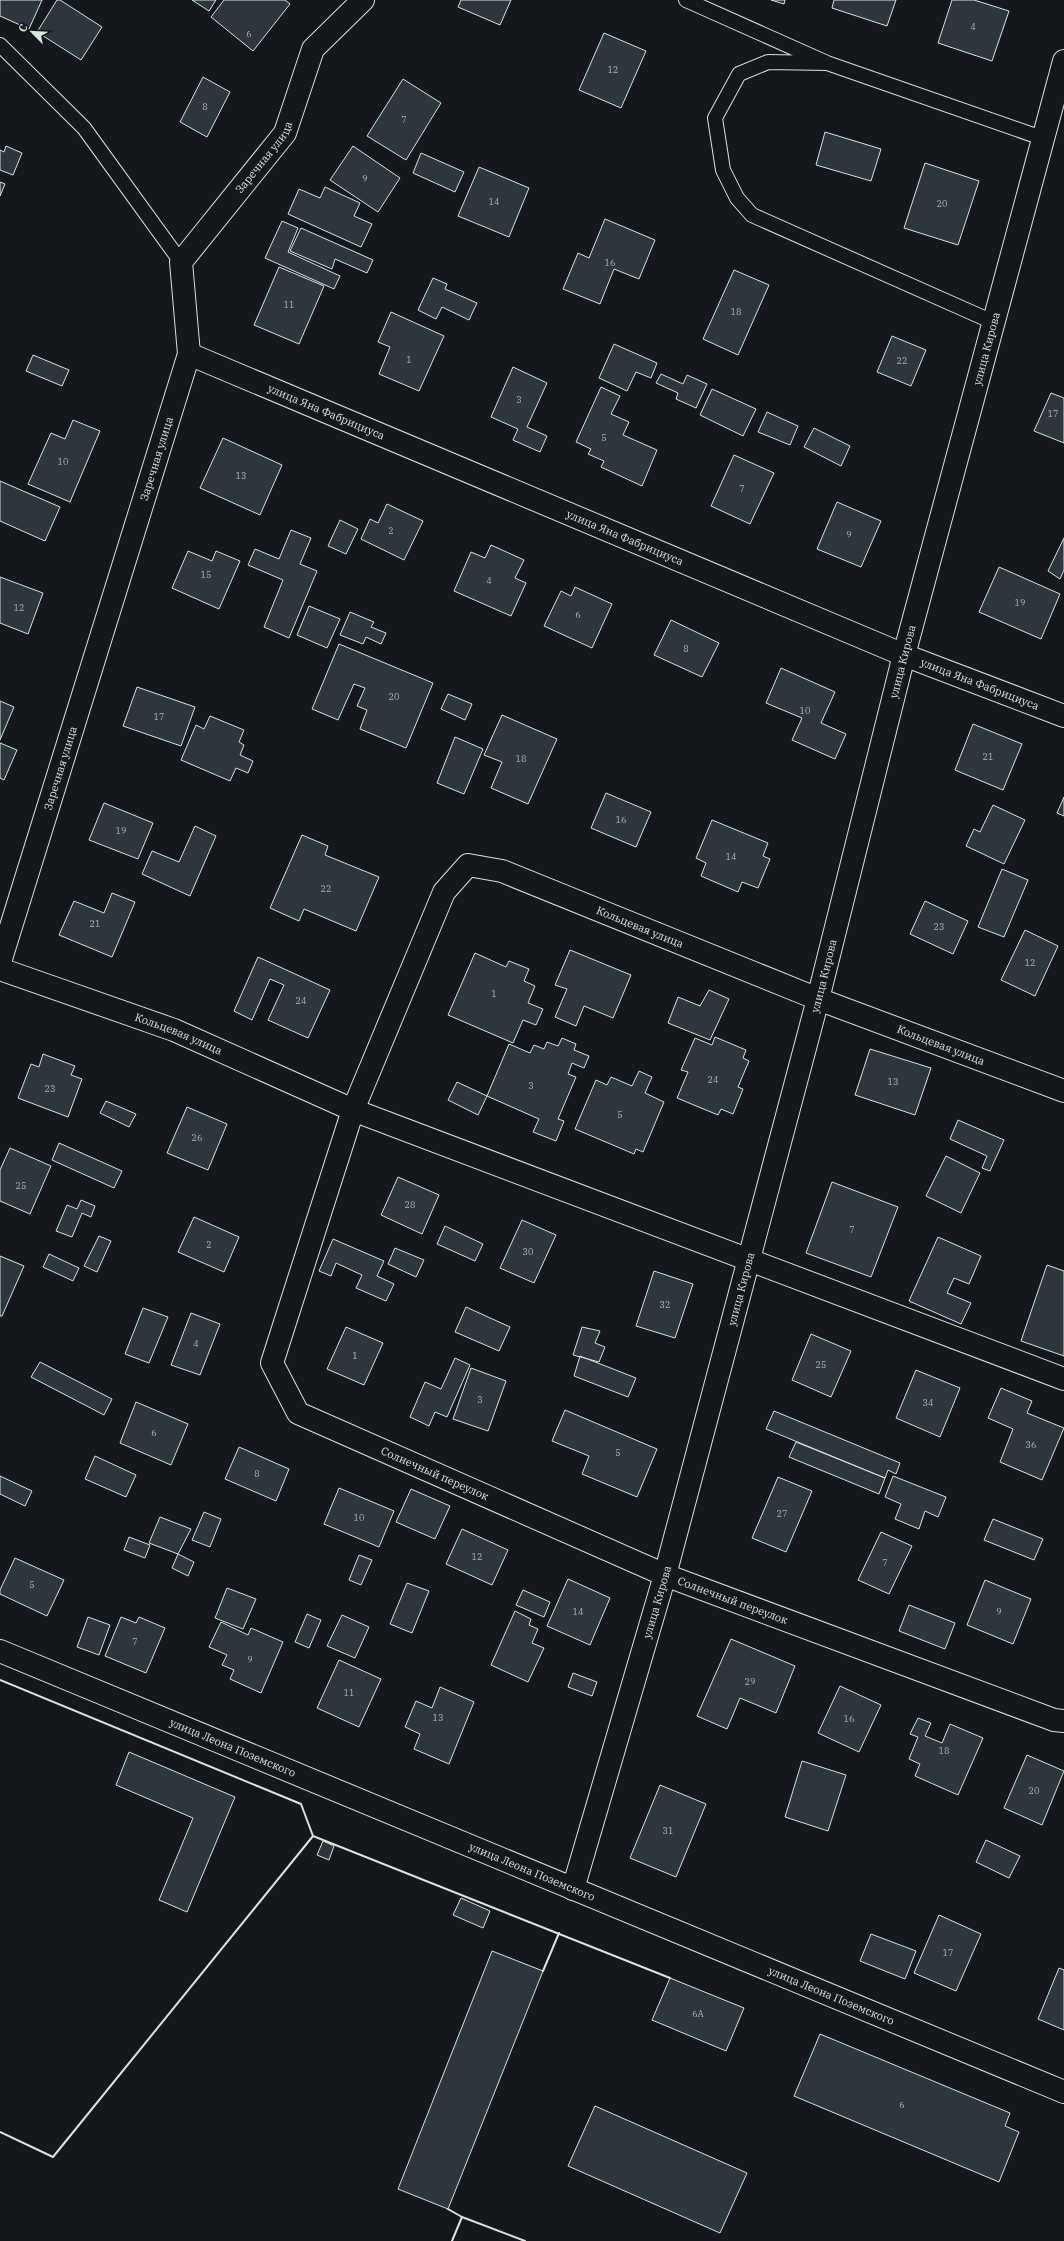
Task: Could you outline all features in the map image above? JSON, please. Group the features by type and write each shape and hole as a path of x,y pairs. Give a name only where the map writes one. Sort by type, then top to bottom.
{"street":[{"name":"Заречная улица","path":"0,962 189,354 181,262 285,133 313,48 363,0"},
{"name":"улица Кирова","path":"573,1889 665,1575 818,999 904,655 1042,138 1064,61"},
{"name":"улица Яна Фабрициуса","path":"189,354 904,655 1064,716"},
{"name":"Кольцевая улица","path":"298,1413 272,1363 353,1110 444,892 468,865 502,871 818,999 1064,1091"},
{"name":"Кольцевая улица","path":"0,969 174,1030 353,1110 1064,1379"},
{"name":"Солнечный переулок","path":"298,1413 665,1575 1054,1720 1064,1721"},
{"name":"улица Леона Поземского","path":"0,1651 1064,2092"}],"lane":[{"path":"686,0 827,63 1042,138"},
{"path":"0,45 84,128 181,262"},
{"path":"827,63 768,62 739,74 715,118 723,170 737,198 752,215 993,322"}],"building":[{"path":"0,0 42,0 29,29 0,16"},
{"path":"57,0 60,0 102,27 81,60 37,32"},
{"path":"192,0 216,0 209,11"},
{"path":"224,0 285,0 290,4 253,51 211,17"},
{"path":"461,0 511,0 500,25 458,7"},
{"path":"771,0 785,0 784,4"},
{"path":"834,0 896,0 887,26 832,8"},
{"path":"952,0 974,0 1009,11 992,61 938,43"},
{"path":"604,33 646,51 621,108 579,90"},
{"path":"203,77 230,92 207,137 180,122"},
{"path":"403,79 441,103 406,160 367,136"},
{"path":"825,132 881,149 871,181 816,165"},
{"path":"6,146 22,153 13,175 0,170 0,150 4,152"},
{"path":"353,146 400,178 378,212 330,180"},
{"path":"421,153 464,172 455,192 413,173"},
{"path":"925,163 979,181 958,245 904,228"},
{"path":"479,167 529,188 509,237 458,216"},
{"path":"0,182 5,184 0,196"},
{"path":"325,187 360,203 354,216 372,224 361,247 288,214 299,189 320,198"},
{"path":"605,219 655,240 639,279 614,269 600,304 563,289 578,253 589,258"},
{"path":"282,221 298,228 288,252 340,276 334,289 265,258"},
{"path":"301,228 373,260 367,273 335,259 332,269 290,251"},
{"path":"279,267 324,286 299,344 254,325"},
{"path":"734,270 769,285 738,355 703,339"},
{"path":"433,278 447,284 445,289 477,303 469,320 442,307 436,319 418,310"},
{"path":"391,312 444,336 419,391 379,374 390,347 378,342"},
{"path":"892,336 926,350 911,386 877,372"},
{"path":"614,344 657,363 651,378 636,372 627,391 599,378"},
{"path":"33,355 69,370 62,386 26,371"},
{"path":"513,367 547,383 527,427 547,436 540,452 513,440 518,429 491,417"},
{"path":"661,374 683,384 687,375 707,384 696,408 676,399 678,393 656,383"},
{"path":"601,387 620,396 611,414 629,422 623,435 657,450 642,486 601,467 604,461 588,454 591,449 576,442"},
{"path":"712,389 756,409 743,436 700,415"},
{"path":"1051,393 1064,398 1064,443 1034,431"},
{"path":"767,412 798,426 790,445 758,432"},
{"path":"73,420 100,431 70,502 28,484 51,433 65,439"},
{"path":"814,428 850,446 841,466 804,447"},
{"path":"223,438 282,465 260,515 200,488"},
{"path":"734,455 774,473 750,524 711,506"},
{"path":"0,481 60,507 45,541 0,521"},
{"path":"837,502 881,521 861,567 817,549"},
{"path":"387,504 423,521 404,560 361,539 370,519 378,523"},
{"path":"340,520 358,529 346,554 328,546"},
{"path":"291,530 311,538 300,564 317,571 289,638 264,627 283,580 248,565 255,549 279,559"},
{"path":"1064,538 1064,570 1060,579 1048,571"},
{"path":"491,545 524,560 515,578 526,583 511,616 454,591 471,552 485,558"},
{"path":"188,551 212,561 216,551 240,561 219,609 172,588"},
{"path":"999,567 1060,594 1041,639 979,612"},
{"path":"0,577 43,593 28,634 0,623"},
{"path":"575,587 612,604 592,648 544,626 561,591 571,596"},
{"path":"309,606 340,619 327,648 297,635"},
{"path":"350,612 374,622 371,627 386,633 381,644 366,637 363,644 340,635"},
{"path":"671,620 719,643 702,677 654,655"},
{"path":"339,644 433,683 406,748 360,729 367,710 357,706 365,688 354,684 338,720 312,709"},
{"path":"781,668 835,692 821,723 846,734 835,759 792,740 802,718 766,703"},
{"path":"137,687 195,707 181,746 123,726"},
{"path":"448,694 472,704 465,720 441,709"},
{"path":"0,701 14,707 0,740"},
{"path":"502,715 557,739 528,804 491,788 502,762 484,755"},
{"path":"210,716 244,730 239,742 244,745 240,755 253,761 248,773 236,768 230,781 181,760 196,725 204,729"},
{"path":"973,724 1022,744 1003,790 955,770"},
{"path":"455,737 483,749 464,794 437,783"},
{"path":"0,743 17,750 4,780 0,778"},
{"path":"606,793 651,812 636,847 591,828"},
{"path":"1064,797 1064,816 1057,813"},
{"path":"104,803 153,823 138,859 89,840"},
{"path":"993,805 1025,820 1004,864 966,846 974,829 980,832"},
{"path":"712,820 768,843 763,856 770,859 758,888 742,882 738,892 701,876 706,863 696,858"},
{"path":"195,826 216,836 190,896 142,874 152,851 179,862"},
{"path":"302,835 328,846 325,855 379,877 356,931 304,909 299,921 270,908"},
{"path":"1002,869 1028,880 1004,937 978,927"},
{"path":"112,893 135,902 112,957 59,935 74,901 104,913"},
{"path":"925,901 968,921 953,954 910,934"},
{"path":"1025,930 1058,946 1035,996 1001,980"},
{"path":"570,950 631,975 613,1018 584,1006 576,1026 555,1017 567,989 555,985"},
{"path":"475,953 506,967 509,961 529,969 524,981 535,986 528,1003 543,1009 536,1025 523,1020 513,1043 448,1015"},
{"path":"258,957 330,990 308,1038 268,1020 284,985 270,979 252,1020 234,1011"},
{"path":"709,990 729,999 710,1040 668,1023 678,997 700,1006"},
{"path":"715,1037 746,1050 743,1058 749,1061 738,1087 743,1089 733,1114 721,1109 718,1115 677,1098 688,1072 681,1070 695,1038 712,1045"},
{"path":"562,1038 576,1044 574,1050 589,1056 584,1068 572,1063 568,1074 576,1077 558,1119 564,1121 556,1141 533,1132 539,1119 487,1096 509,1044 530,1053 534,1045 544,1049 547,1042 558,1046"},
{"path":"870,1049 931,1068 915,1115 855,1095"},
{"path":"43,1054 75,1066 71,1075 82,1079 68,1117 18,1098 31,1064 39,1067"},
{"path":"639,1071 652,1077 645,1093 664,1102 643,1152 636,1149 634,1154 575,1129 596,1080 607,1085 611,1077 632,1086"},
{"path":"457,1082 487,1096 478,1115 448,1100"},
{"path":"106,1101 136,1114 129,1127 100,1113"},
{"path":"187,1107 227,1124 208,1170 167,1153"},
{"path":"958,1120 1004,1140 990,1171 982,1168 987,1156 950,1139"},
{"path":"59,1143 122,1171 114,1188 52,1160"},
{"path":"10,1148 51,1166 30,1214 0,1201 0,1170"},
{"path":"946,1156 980,1173 961,1213 926,1196"},
{"path":"398,1177 439,1195 422,1234 381,1215"},
{"path":"832,1182 898,1207 871,1277 806,1253"},
{"path":"81,1200 95,1206 91,1217 82,1213 72,1237 56,1231 67,1205 77,1209"},
{"path":"194,1217 239,1237 224,1272 178,1252"},
{"path":"522,1220 556,1235 534,1283 500,1268"},
{"path":"445,1226 483,1244 475,1261 437,1244"},
{"path":"99,1236 111,1241 97,1272 84,1266"},
{"path":"938,1237 981,1256 969,1284 954,1278 947,1293 971,1303 961,1324 909,1301"},
{"path":"333,1239 384,1261 377,1276 394,1284 386,1301 356,1288 362,1275 336,1263 331,1276 319,1271"},
{"path":"395,1248 424,1260 416,1277 388,1264"},
{"path":"49,1254 79,1268 73,1281 43,1267"},
{"path":"0,1256 24,1266 2,1316 0,1316"},
{"path":"1047,1265 1064,1271 1064,1356 1021,1341"},
{"path":"654,1271 693,1284 675,1338 636,1326"},
{"path":"466,1307 510,1327 499,1351 455,1332"},
{"path":"143,1308 168,1317 149,1363 125,1354"},
{"path":"191,1313 220,1324 200,1375 171,1365"},
{"path":"346,1327 383,1343 364,1385 327,1369"},
{"path":"582,1327 600,1331 595,1343 605,1347 599,1362 573,1355"},
{"path":"811,1334 851,1351 831,1397 792,1380"},
{"path":"580,1356 636,1378 628,1397 574,1376"},
{"path":"455,1358 470,1365 447,1417 435,1412 429,1426 410,1417 425,1382 441,1389"},
{"path":"40,1362 112,1399 104,1415 31,1377"},
{"path":"471,1368 506,1381 488,1431 453,1419"},
{"path":"916,1370 960,1388 940,1437 896,1418"},
{"path":"1001,1388 1032,1401 1027,1413 1064,1428 1042,1480 1000,1462 1013,1429 988,1418"},
{"path":"136,1402 188,1424 171,1465 120,1443"},
{"path":"565,1410 657,1449 637,1497 582,1474 589,1456 552,1441"},
{"path":"774,1411 900,1463 896,1474 888,1470 885,1478 766,1429"},
{"path":"796,1442 885,1478 879,1494 789,1457"},
{"path":"239,1447 289,1469 276,1501 225,1479"},
{"path":"95,1456 136,1475 126,1497 85,1479"},
{"path":"0,1476 32,1491 25,1506 0,1494"},
{"path":"893,1476 946,1497 938,1517 925,1511 919,1529 895,1519 901,1504 885,1497"},
{"path":"778,1477 812,1491 786,1552 752,1538"},
{"path":"339,1488 394,1511 379,1547 324,1524"},
{"path":"411,1489 450,1506 435,1539 396,1522"},
{"path":"204,1512 221,1519 210,1547 192,1540"},
{"path":"160,1517 191,1529 178,1554 149,1543"},
{"path":"993,1519 1043,1539 1034,1560 984,1540"},
{"path":"462,1529 508,1550 492,1585 446,1564"},
{"path":"881,1532 912,1546 889,1594 858,1580"},
{"path":"129,1537 150,1545 145,1558 124,1550"},
{"path":"178,1554 194,1562 188,1576 172,1568"},
{"path":"359,1555 372,1560 361,1585 349,1580"},
{"path":"15,1558 64,1580 47,1616 0,1594 0,1590"},
{"path":"568,1579 610,1598 590,1645 547,1626"},
{"path":"985,1580 1031,1599 1013,1644 967,1625"},
{"path":"407,1583 429,1591 412,1633 390,1624"},
{"path":"227,1588 256,1599 243,1629 215,1618"},
{"path":"523,1590 550,1602 544,1617 516,1605"},
{"path":"909,1605 955,1623 945,1649 899,1631"},
{"path":"515,1611 531,1619 529,1625 538,1629 532,1643 544,1648 528,1682 491,1665"},
{"path":"307,1614 321,1620 309,1648 295,1642"},
{"path":"342,1615 369,1627 355,1658 327,1646"},
{"path":"88,1617 110,1625 99,1655 77,1647"},
{"path":"121,1617 136,1623 139,1617 165,1628 146,1673 105,1656"},
{"path":"221,1622 248,1635 251,1628 283,1642 261,1693 230,1679 234,1670 222,1665 227,1655 209,1647"},
{"path":"731,1639 795,1666 776,1713 740,1698 727,1729 697,1716"},
{"path":"339,1660 381,1679 359,1727 317,1708"},
{"path":"573,1673 597,1682 592,1696 568,1687"},
{"path":"840,1686 881,1705 859,1752 818,1733"},
{"path":"440,1687 474,1702 449,1764 414,1749 420,1734 405,1727 416,1701 432,1708"},
{"path":"918,1718 931,1723 925,1736 942,1743 950,1724 983,1738 958,1795 915,1776 920,1764 909,1759 918,1737 910,1734"},
{"path":"129,1752 235,1797 187,1912 159,1900 193,1818 116,1785"},
{"path":"1027,1755 1064,1771 1042,1825 1004,1808"},
{"path":"802,1761 846,1775 828,1831 785,1817"},
{"path":"660,1785 706,1804 676,1877 630,1858"},
{"path":"986,1840 1020,1856 1009,1878 976,1862"},
{"path":"323,1841 334,1846 329,1860 317,1855"},
{"path":"461,1898 490,1911 483,1928 453,1915"},
{"path":"939,1915 981,1934 956,1991 914,1973"},
{"path":"871,1934 916,1951 905,1979 860,1961"},
{"path":"492,1951 543,1971 448,2209 398,2189"},
{"path":"1059,1968 1064,1970 1064,2030 1038,2019"},
{"path":"670,1978 744,2008 726,2051 652,2020"},
{"path":"820,2034 1010,2113 1005,2126 1019,2132 999,2182 794,2096"},
{"path":"595,2106 747,2173 720,2233 568,2166"}],"wall":[{"path":"0,1680 301,1804 313,1836 53,2157 0,2132"},
{"path":"313,1836 670,1978"},
{"path":"543,1971 559,1933"},
{"path":"448,2209 462,2217 525,2241"},
{"path":"452,2241 462,2217"}]}
